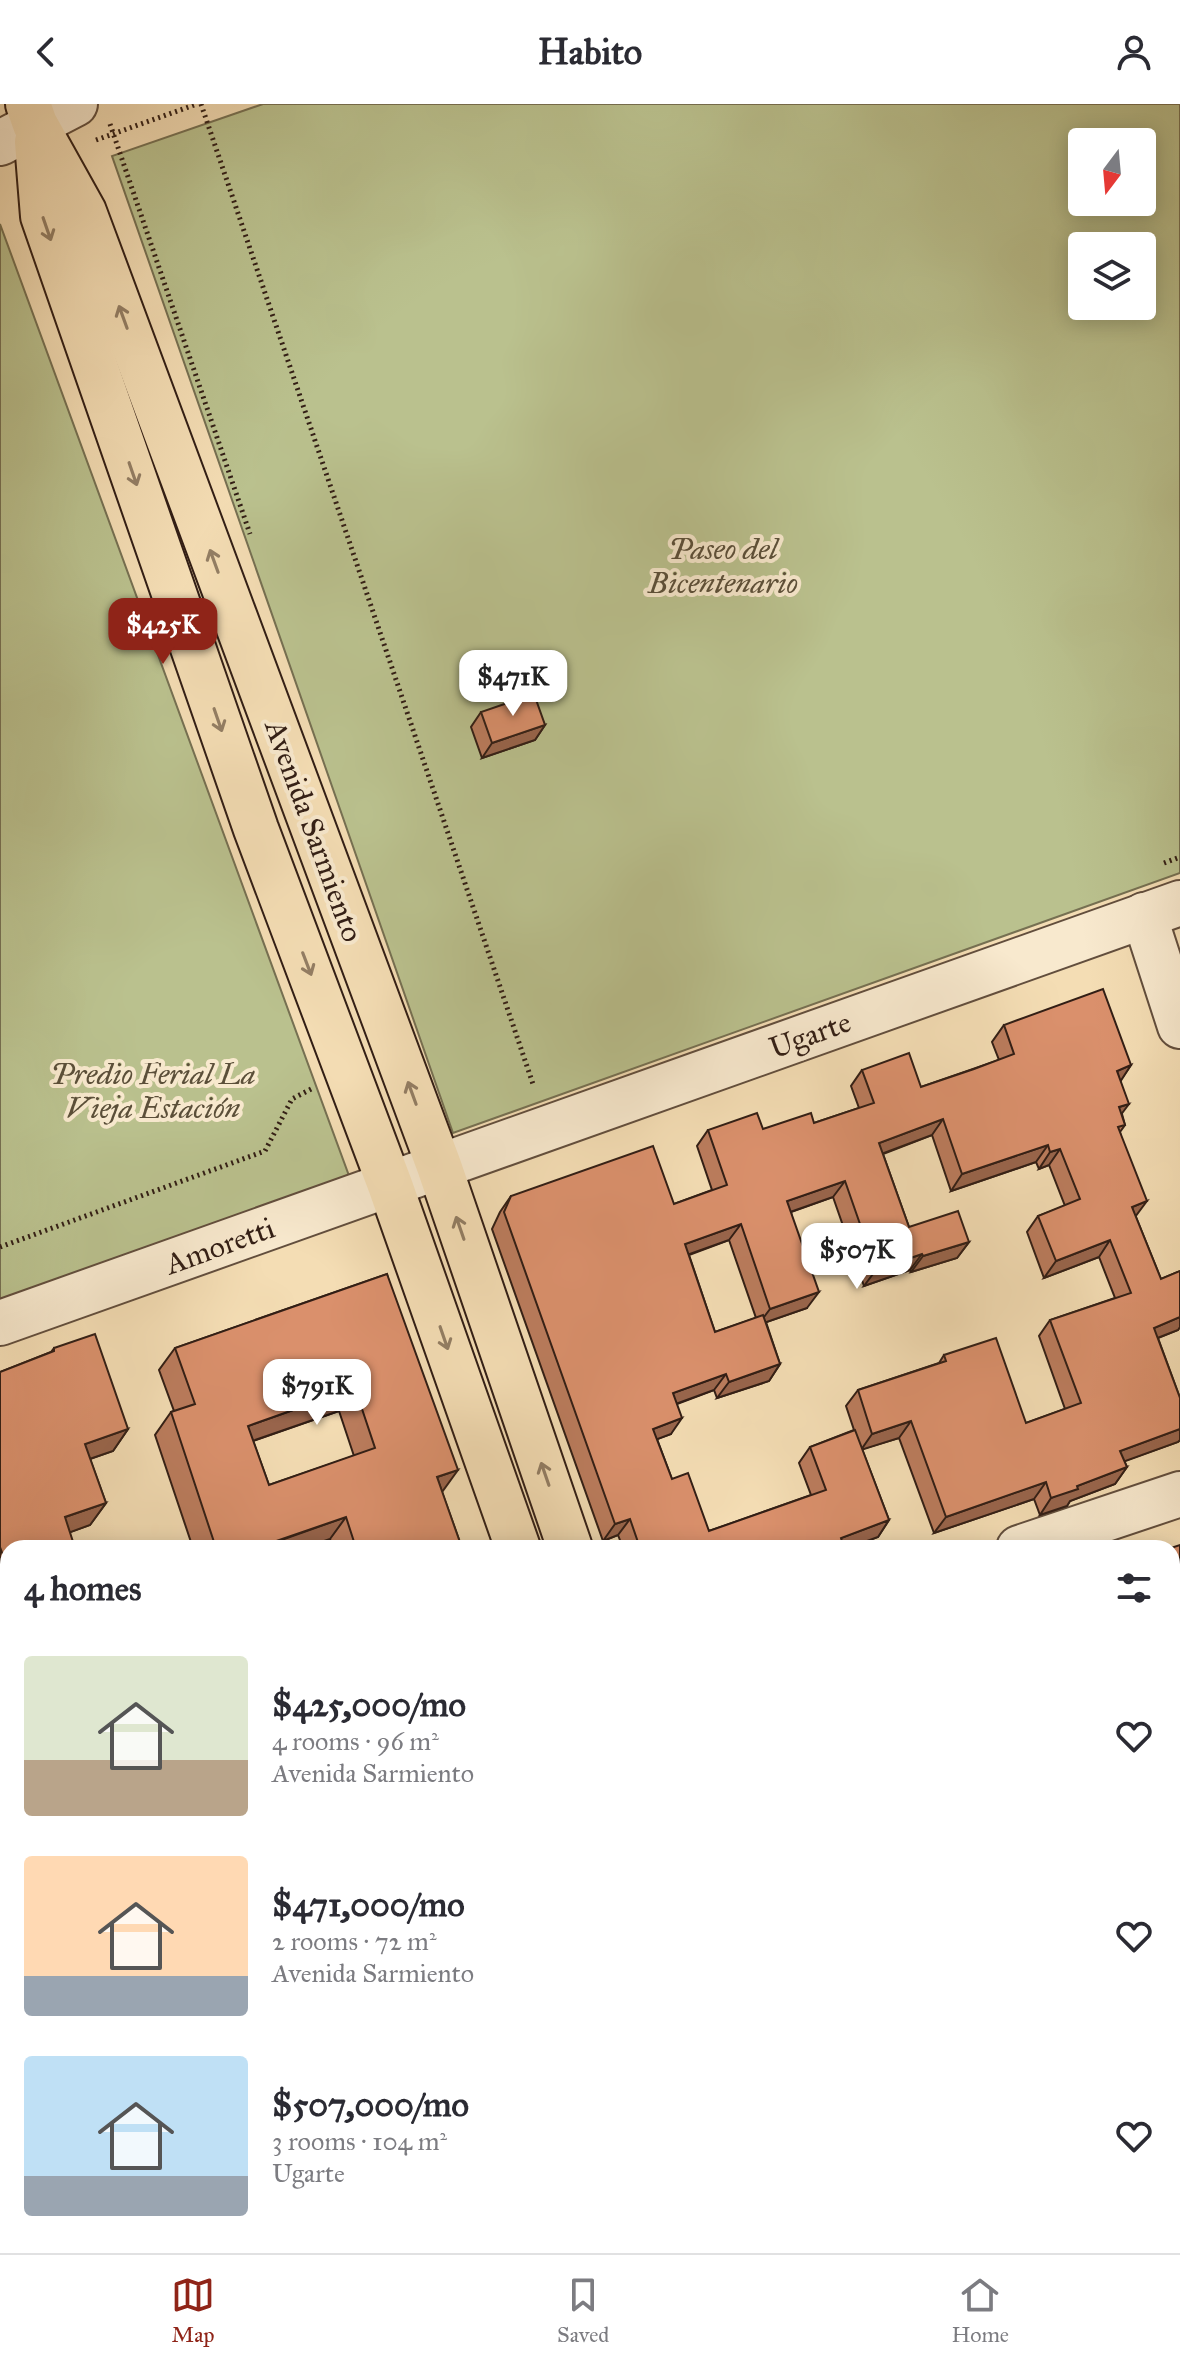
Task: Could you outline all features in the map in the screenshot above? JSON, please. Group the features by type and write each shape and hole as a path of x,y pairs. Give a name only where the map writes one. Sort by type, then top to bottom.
{"main road":[{"name":"Avenida Sarmiento","path":"29,133 84,212 439,1166 567,1540"},
{"name":"Avenida Sarmiento","path":"29,133 43,216 256,829 390,1185 515,1540"}],"street":[{"path":"29,133 75,104"},
{"path":"1162,909 1180,1026"},
{"name":"Ugarte","path":"439,1166 1162,909"},
{"name":"Amoretti","path":"0,1323 439,1166"},
{"path":"1043,1540 1180,1494"}],"path":[{"path":"29,133 74,148 199,104 534,1087"},
{"path":"0,1247 265,1151 292,1099 325,1082"}],"green space":[{"name":"Paseo del Bicentenario","path":"263,104 1180,104 1180,873 453,1133 112,156"},
{"name":"Predio Ferial La Vieja Estación","path":"0,224 352,1184 0,1316"}],"building":[{"path":"534,694 545,725 492,743 481,712"},
{"path":"1103,989 1131,1065 1117,1071 1129,1104 1119,1107 1125,1125 1118,1127 1147,1201 1132,1207 1161,1279 1180,1271 1180,1317 1154,1328 1180,1398 1180,1429 1120,1451 1127,1467 1077,1486 1078,1489 1051,1498 1046,1482 946,1517 911,1421 872,1434 858,1390 946,1361 944,1355 996,1338 1026,1423 1081,1403 1050,1320 1131,1293 1110,1240 1056,1261 1038,1216 1080,1199 1060,1149 1050,1152 1048,1145 962,1174 943,1119 879,1143 909,1227 958,1211 969,1242 876,1270 845,1181 787,1201 819,1292 770,1309 741,1224 685,1244 715,1332 763,1315 780,1364 729,1382 726,1374 673,1393 682,1418 653,1429 672,1479 688,1473 709,1531 826,1490 810,1447 855,1430 889,1520 842,1540 637,1540 630,1519 615,1524 504,1212 511,1196 653,1146 674,1204 727,1185 708,1130 757,1113 763,1129 811,1113 814,1123 874,1103 862,1070 909,1053 921,1087 974,1069 1014,1054 1004,1025"},
{"path":"387,1274 458,1470 437,1477 459,1540 353,1540 346,1517 279,1540 213,1540 171,1412 195,1404 175,1348","holes":["355,1388 375,1448 269,1485 248,1426"]},
{"path":"95,1334 128,1429 85,1444 106,1503 65,1517 72,1540 0,1540 0,1372 54,1351 54,1348"}]}
